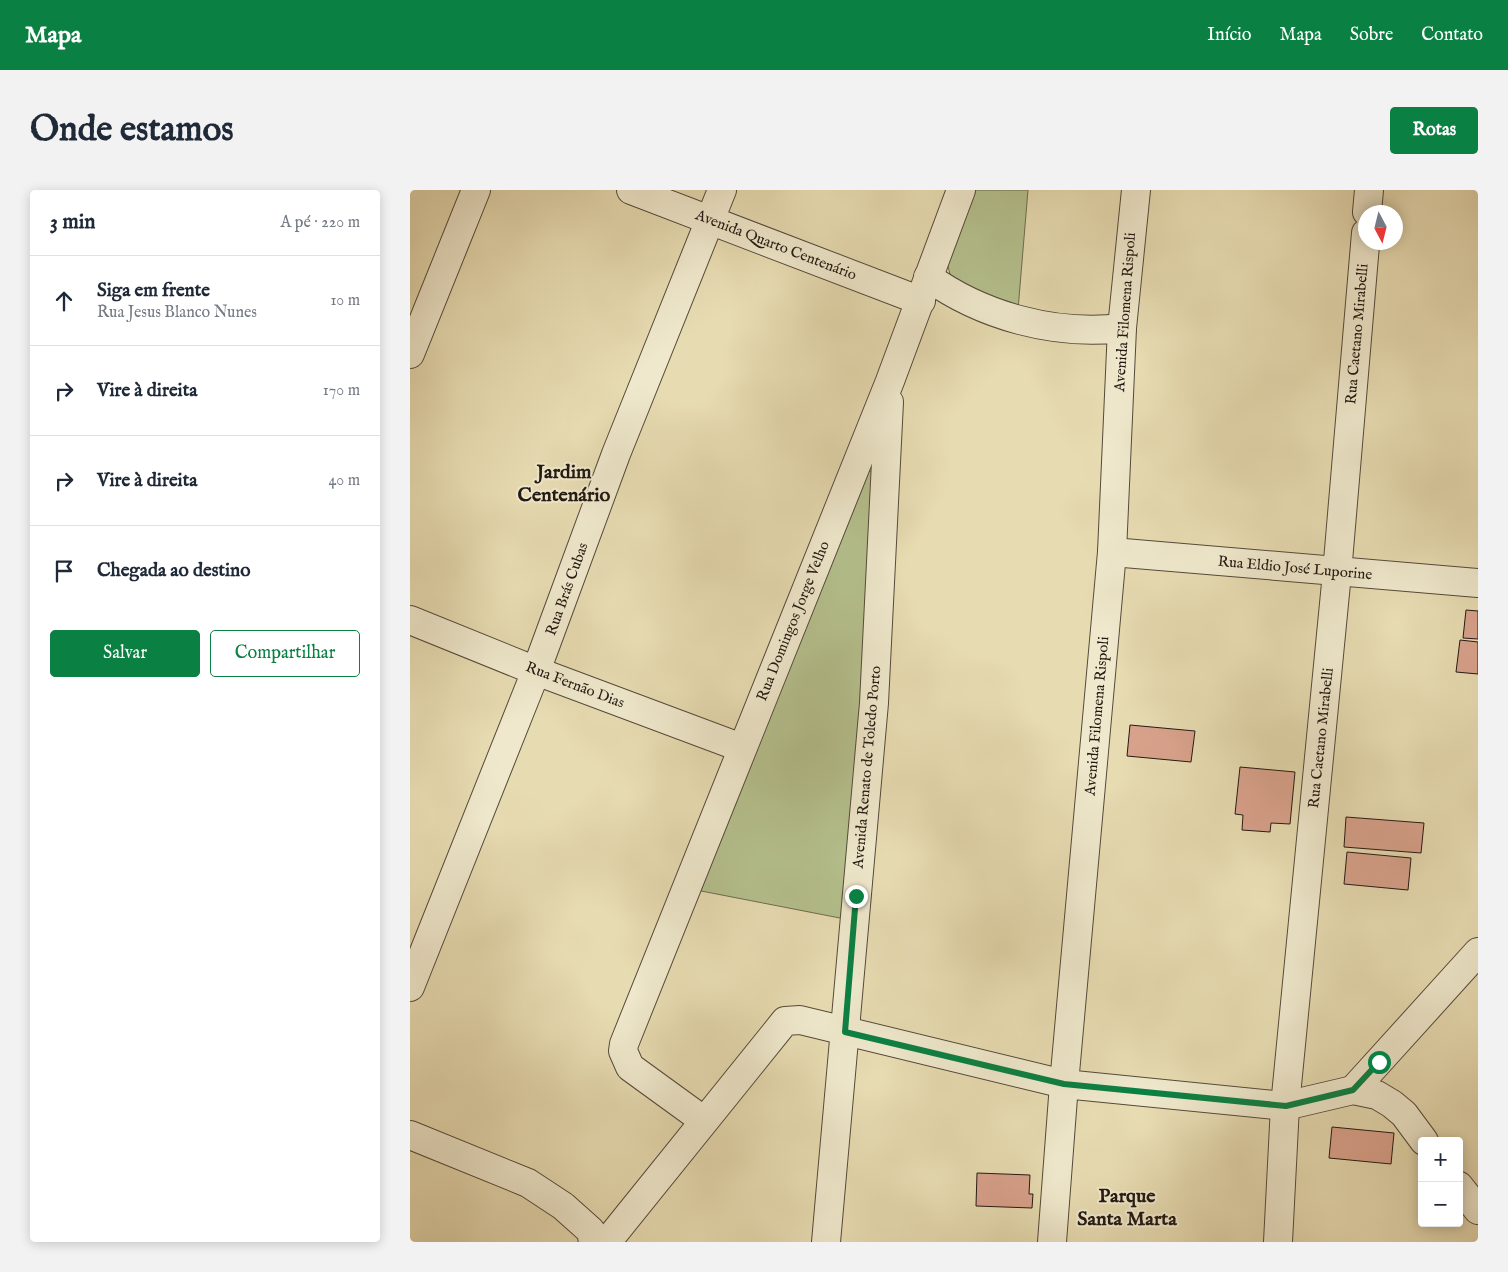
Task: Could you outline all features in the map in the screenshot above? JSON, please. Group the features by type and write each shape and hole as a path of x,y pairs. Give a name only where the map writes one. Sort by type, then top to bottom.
{"street":[{"path":"410,354 476,190"},
{"name":"Avenida Quarto Centenário","path":"631,190 711,220 925,289 944,289 982,308 1021,320 1086,330 1122,328"},
{"name":"Rua Brás Cubas","path":"410,987 536,671 616,454 722,190"},
{"name":"Rua Domingos Jorge Velho","path":"703,1120 630,1067 623,1051 742,748 890,381 961,190"},
{"name":"Avenida Filomena Rispoli","path":"1052,1242 1064,1084 1112,552 1122,328 1136,190"},
{"path":"1368,205 1369,190"},
{"name":"Rua Caetano Mirabelli","path":"1278,1242 1286,1106 1337,573 1365,250"},
{"name":"Avenida Renato de Toledo Porto","path":"826,1242 874,703 890,381"},
{"name":"Rua Eldio José Luporine","path":"1112,552 1337,573 1478,583"},
{"name":"Rua Fernão Dias","path":"410,620 536,671 742,748"},
{"path":"1353,1090 1478,952"},
{"path":"607,1242 703,1120 785,1021 800,1020 1064,1084 1286,1106 1353,1090 1377,1095 1392,1104 1404,1114 1421,1137"},
{"path":"410,1135 528,1183 563,1206 591,1231 593,1242"},
{"path":"1463,1191 1478,1210"}],"green space":[{"path":"972,190 1028,190 1018,310 958,285 950,274 947,263"},
{"path":"870,471 876,472 879,476 845,919 691,889 866,474"}],"building":[{"path":"1466,610 1478,611 1478,639 1463,638"},
{"path":"1460,640 1478,642 1478,674 1456,672"},
{"path":"1130,725 1195,731 1191,762 1127,756"},
{"path":"1240,767 1295,772 1290,824 1271,823 1270,832 1242,830 1243,815 1235,814"},
{"path":"1346,817 1424,823 1421,853 1344,847"},
{"path":"1347,852 1411,858 1408,890 1344,884"},
{"path":"1332,1127 1394,1133 1391,1164 1329,1158"},
{"path":"977,1173 1030,1175 1029,1194 1033,1194 1032,1208 976,1206"}],"district":[{"name":"Jardim Centenário","path":"564,484"},
{"name":"Parque Santa Marta","path":"1127,1208"}],"route":[{"path":"856,896 845,1032 1064,1084 1286,1106 1353,1090 1379,1062"}]}
